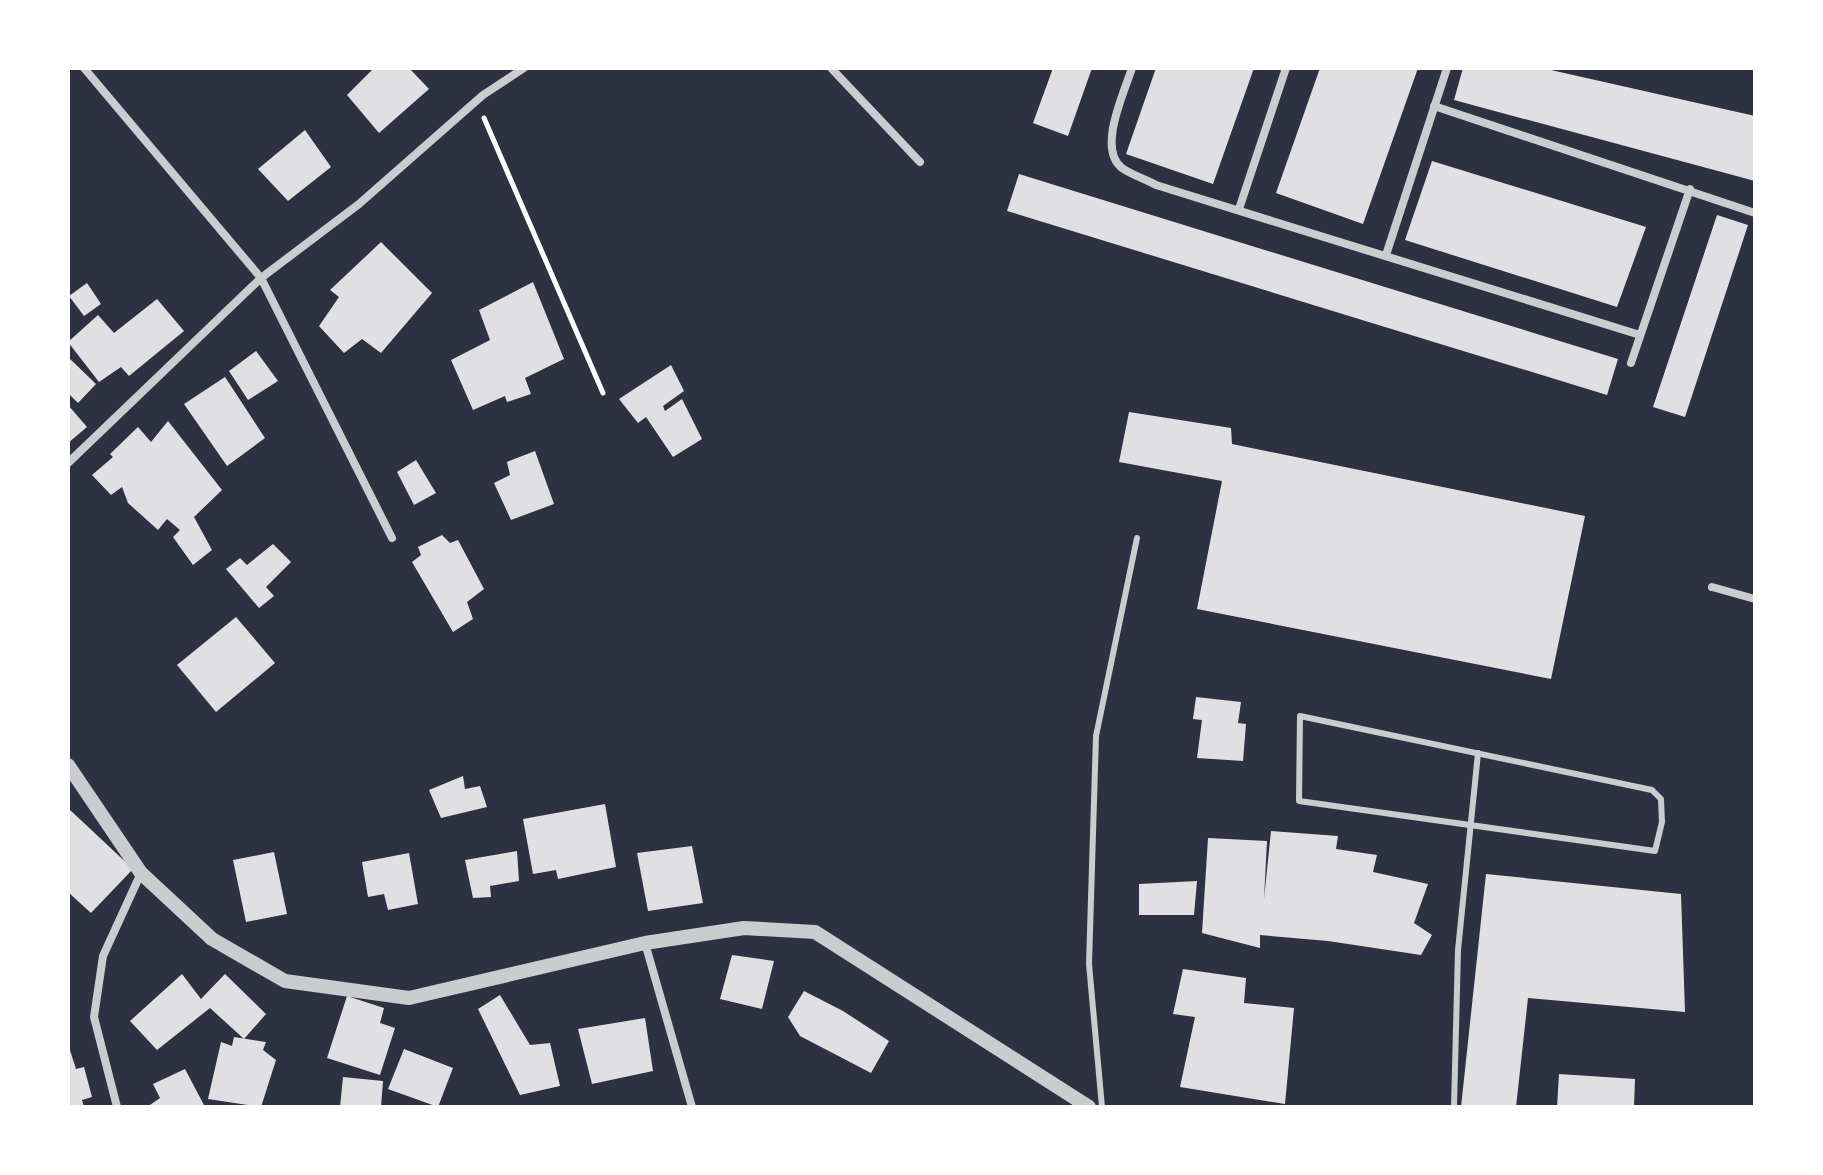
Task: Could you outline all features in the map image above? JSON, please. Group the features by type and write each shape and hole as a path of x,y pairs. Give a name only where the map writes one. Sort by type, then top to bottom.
{"street":[{"path":"84,68 261,278 392,538"},
{"path":"68,463 261,278 359,204 477,100 524,68"},
{"path":"831,68 920,162"},
{"path":"1132,68 1110,140 1111,154 1121,167 1156,185 1640,335"},
{"path":"1239,209 1286,68"},
{"path":"1386,255 1447,68"},
{"path":"1434,106 1755,213"},
{"path":"1631,363 1690,189"},
{"path":"1712,587 1755,599"},
{"path":"68,765 141,873 212,939 285,981 409,998 645,943 744,928 815,932 1089,1107"},
{"path":"117,1107 94,1017 103,956 141,873"},
{"path":"645,943 692,1107"}],"lane":[{"path":"1102,1107 1089,964 1096,736 1137,538"},
{"path":"1300,716 1478,753 1652,790 1661,799 1662,822 1655,851 1299,801 1300,716"},
{"path":"1454,1107 1458,950 1478,753"}],"path":[{"path":"477,100 603,393"}],"building":[{"path":"374,68 409,68 429,89 379,133 347,95"},
{"path":"1053,68 1092,68 1068,136 1033,123"},
{"path":"1156,68 1254,68 1213,184 1126,154"},
{"path":"1320,68 1418,68 1363,224 1276,193"},
{"path":"1463,68 1551,68 1755,116 1755,181 1454,100"},
{"path":"305,130 331,167 288,201 258,169"},
{"path":"1432,161 1646,227 1617,307 1405,240"},
{"path":"1019,174 1618,359 1607,395 1007,211"},
{"path":"1717,215 1748,225 1685,417 1653,407"},
{"path":"381,242 432,293 381,353 362,339 344,353 319,326 339,297 330,290"},
{"path":"533,282 564,359 525,378 531,394 507,402 505,396 473,410 451,360 490,340 479,310"},
{"path":"87,283 101,304 84,316 69,296"},
{"path":"157,299 184,331 129,376 121,367 99,382 68,342 98,315 114,333"},
{"path":"256,351 278,381 248,400 229,371"},
{"path":"68,357 96,384 78,403 68,393"},
{"path":"671,365 684,391 663,406 665,411 682,399 702,439 673,457 646,417 638,423 619,399"},
{"path":"225,377 265,438 227,466 184,404"},
{"path":"68,405 87,427 68,443"},
{"path":"1129,412 1231,428 1232,444 1585,516 1551,679 1197,609 1222,481 1119,462"},
{"path":"168,421 222,490 194,517 212,550 193,565 173,537 180,530 167,519 158,530 128,503 122,487 111,495 92,475 113,457 110,454 138,427 151,442"},
{"path":"535,451 554,504 511,520 494,483 510,475 507,462"},
{"path":"416,460 436,493 414,505 397,472"},
{"path":"442,535 450,543 458,540 484,589 467,602 473,619 453,632 412,562 421,555 418,547"},
{"path":"273,544 291,562 266,587 274,596 259,608 226,569 240,558 247,565"},
{"path":"236,617 275,663 216,712 177,665"},
{"path":"1196,697 1241,702 1238,723 1246,724 1243,761 1197,758 1202,720 1193,719"},
{"path":"463,776 465,789 480,786 487,807 441,818 429,790"},
{"path":"605,804 616,867 558,879 556,870 533,874 523,819"},
{"path":"68,808 133,869 91,913 68,892"},
{"path":"1271,831 1338,836 1336,849 1377,855 1373,872 1428,884 1414,923 1432,935 1421,955 1328,941 1260,935 1260,948 1202,933 1208,838 1267,841 1264,899"},
{"path":"692,846 703,903 648,911 637,853"},
{"path":"517,851 519,881 490,886 491,897 473,898 465,860"},
{"path":"274,852 287,914 246,922 233,860"},
{"path":"409,853 418,904 388,910 384,894 368,897 362,862"},
{"path":"1486,874 1681,894 1685,1012 1528,998 1516,1107 1461,1107"},
{"path":"1197,881 1194,915 1139,915 1139,884"},
{"path":"732,955 774,961 762,1009 720,999"},
{"path":"1183,969 1246,978 1244,1003 1294,1008 1285,1104 1180,1087 1195,1017 1173,1014"},
{"path":"182,974 201,999 225,974 266,1014 244,1039 210,1008 157,1050 130,1021"},
{"path":"804,991 843,1011 889,1041 871,1073 800,1036 788,1017"},
{"path":"500,995 530,1045 550,1043 560,1086 520,1095 478,1009"},
{"path":"347,996 384,1008 380,1023 395,1028 380,1075 327,1058"},
{"path":"645,1018 653,1071 592,1084 578,1029"},
{"path":"234,1037 266,1042 263,1050 276,1060 261,1107 208,1099 221,1042 232,1046"},
{"path":"68,1044 76,1069 84,1067 92,1097 82,1100 84,1107 68,1107"},
{"path":"404,1049 453,1068 438,1107 388,1089"},
{"path":"185,1069 205,1107 147,1107 160,1098 153,1084"},
{"path":"1559,1074 1635,1079 1634,1107 1557,1107"},
{"path":"343,1077 383,1081 381,1107 340,1107"}]}
